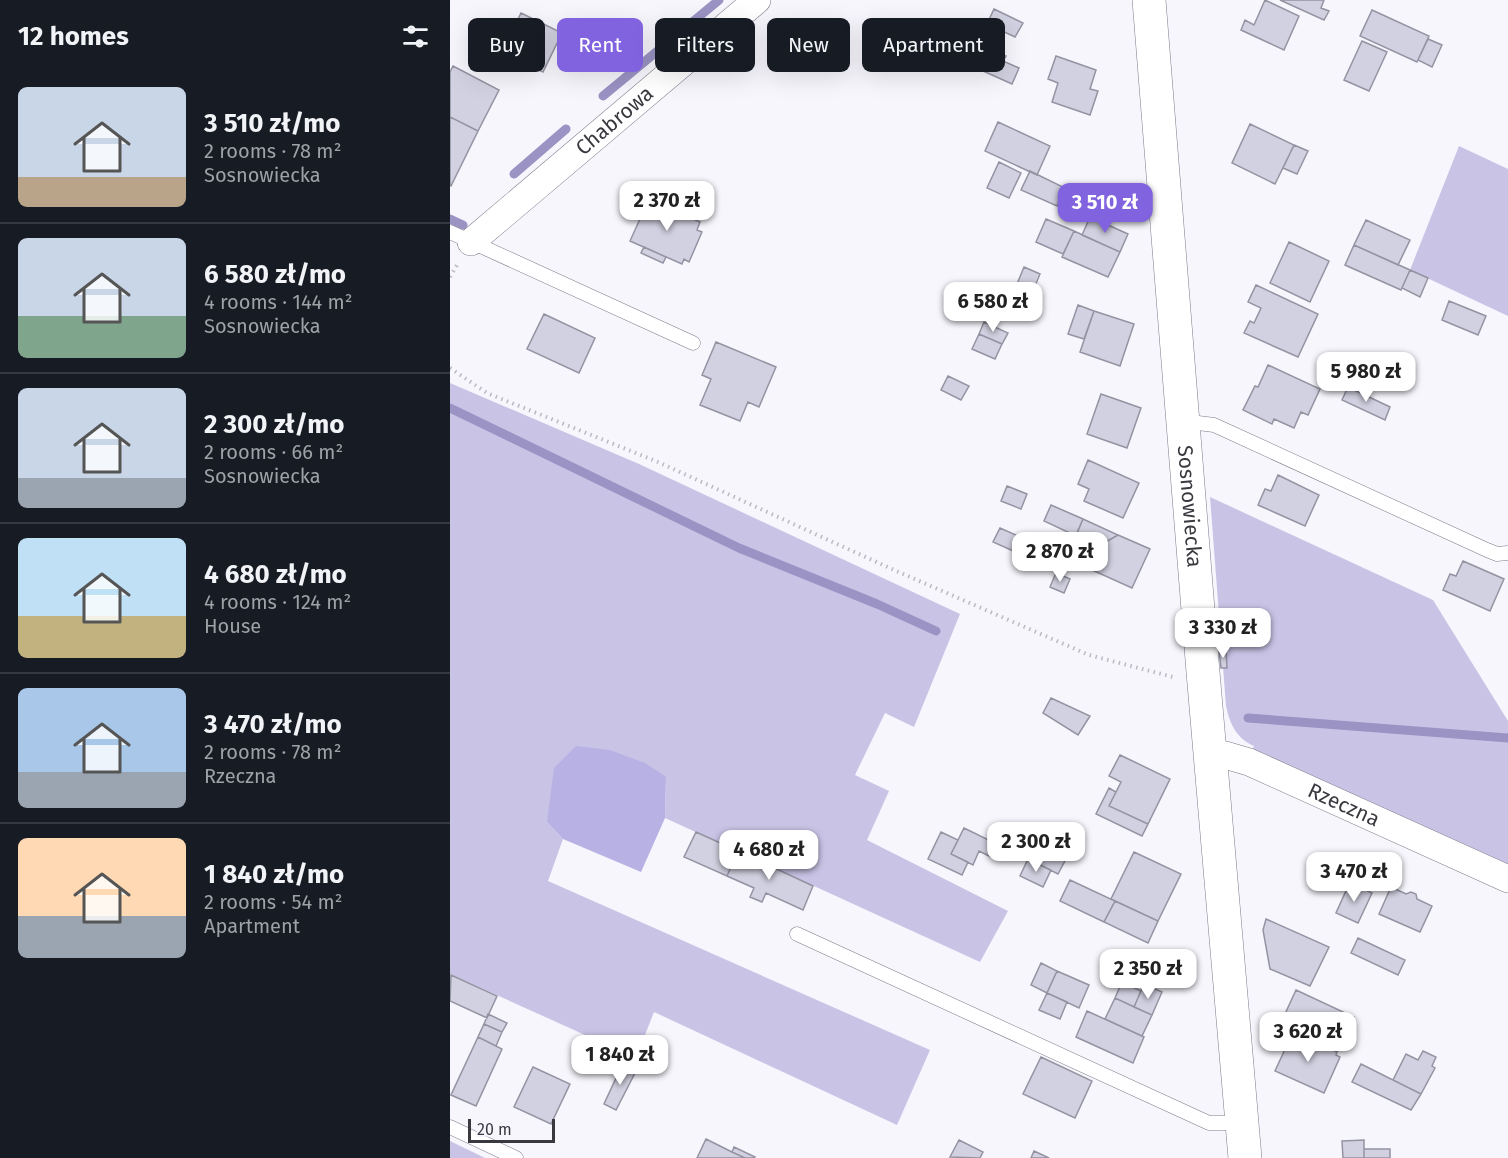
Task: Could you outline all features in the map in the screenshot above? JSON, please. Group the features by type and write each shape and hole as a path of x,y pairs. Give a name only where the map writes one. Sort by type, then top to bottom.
{"street":[{"name":"Chabrowa","path":"461,237 757,0"},
{"name":"Sosnowiecka","path":"1149,0 1182,421 1245,1158"},
{"name":"Rzeczna","path":"1210,756 1225,755 1249,762 1508,879"}],"lane":[{"path":"461,237 693,343"},
{"path":"1182,421 1214,425 1487,550 1497,554 1508,553"},
{"path":"797,934 1209,1123 1243,1123"},
{"path":"450,1127 516,1158"}],"path":[{"path":"450,368 487,393 658,462 894,570 1089,655 1204,684"}],"shaded area":[{"path":"1459,146 1508,169 1508,316 1410,270"},
{"path":"450,383 639,464 960,614 914,727 885,713 855,775 889,791 867,840 1008,911 980,962 665,818 666,777 547,822 563,839 548,881 930,1050 897,1125 654,1012 636,1058 450,974"},
{"path":"1210,497 1433,600 1508,721 1508,869 1251,752 1254,746 1238,735 1226,706"},
{"path":"576,746 610,750 645,763 666,777 665,818 641,872 563,839 547,822 554,768"},
{"path":"450,1141 485,1158 450,1158"}],"building":[{"path":"1265,0 1299,16 1284,50 1241,30 1245,20 1254,25"},
{"path":"1280,0 1324,0 1321,8 1329,11 1324,20"},
{"path":"994,9 1023,23 1015,37 1005,32 1005,18 990,18"},
{"path":"1372,10 1429,36 1417,62 1360,36"},
{"path":"521,13 531,18 519,18"},
{"path":"545,25 557,31 557,43 545,68"},
{"path":"1428,39 1442,45 1432,67 1418,60"},
{"path":"1362,41 1387,52 1369,91 1344,80"},
{"path":"1056,56 1096,70 1090,89 1098,91 1090,115 1052,102 1058,83 1048,79"},
{"path":"1005,62 1019,68 1012,84 985,72 1005,72"},
{"path":"453,66 499,90 478,131 450,117 450,72"},
{"path":"450,117 478,131 451,186 450,185"},
{"path":"998,122 1050,146 1037,175 985,151"},
{"path":"1250,124 1294,145 1275,184 1232,163"},
{"path":"1294,145 1308,151 1297,174 1283,168"},
{"path":"999,162 1021,173 1009,198 987,188"},
{"path":"1030,171 1065,188 1057,206 1021,190"},
{"path":"667,188 699,202 692,218 659,204"},
{"path":"649,199 700,222 697,230 702,232 689,262 684,259 682,264 630,241"},
{"path":"1090,217 1128,234 1120,252 1082,235"},
{"path":"1046,219 1074,231 1063,254 1036,242"},
{"path":"1366,220 1410,240 1398,265 1354,245"},
{"path":"1074,231 1120,252 1108,277 1062,257"},
{"path":"1289,242 1329,261 1310,302 1270,283"},
{"path":"1354,245 1410,270 1401,290 1345,265"},
{"path":"644,247 666,257 663,263 641,253"},
{"path":"1024,267 1040,274 1031,296 1015,289"},
{"path":"1410,270 1428,278 1420,297 1402,288"},
{"path":"1256,285 1318,314 1298,357 1244,333 1250,321 1254,323 1261,308 1248,302"},
{"path":"1449,301 1486,316 1478,335 1442,320"},
{"path":"1078,305 1094,311 1084,339 1068,334"},
{"path":"1094,311 1134,324 1120,366 1080,352"},
{"path":"544,314 595,338 579,373 527,349"},
{"path":"984,322 1008,333 1002,344 979,334"},
{"path":"979,334 1002,344 995,359 972,349"},
{"path":"716,342 776,367 759,407 748,402 740,421 700,405 711,379 702,375"},
{"path":"1268,365 1320,389 1308,415 1301,412 1294,428 1274,419 1272,424 1243,410 1255,386 1258,387"},
{"path":"948,376 969,386 961,400 941,390"},
{"path":"1348,387 1390,407 1385,420 1342,400"},
{"path":"1101,394 1141,408 1127,448 1087,434"},
{"path":"1088,460 1139,483 1123,518 1084,501 1089,489 1078,484"},
{"path":"1278,475 1319,495 1305,526 1258,505 1265,489 1271,491"},
{"path":"1007,486 1027,494 1021,509 1001,501"},
{"path":"1051,505 1083,519 1076,536 1044,521"},
{"path":"1083,519 1118,535 1090,551 1073,542"},
{"path":"1000,528 1027,540 1020,554 993,542"},
{"path":"1118,535 1150,549 1132,588 1083,566 1090,551"},
{"path":"1463,561 1504,579 1490,611 1443,590 1450,574 1456,576"},
{"path":"1056,573 1070,579 1064,593 1050,587"},
{"path":"1219,650 1226,650 1227,668 1221,668"},
{"path":"1051,698 1090,716 1078,735 1043,713"},
{"path":"1120,755 1170,779 1148,824 1109,806 1121,782 1109,776"},
{"path":"1109,788 1116,792 1109,806 1148,824 1142,836 1096,814"},
{"path":"964,828 999,845 993,858 979,851 973,865 951,854"},
{"path":"696,832 738,851 727,876 684,857"},
{"path":"941,832 958,840 951,854 968,862 962,875 928,859"},
{"path":"1030,836 1068,855 1058,874 1020,855"},
{"path":"738,851 813,886 803,910 766,893 762,902 750,897 754,888 727,876"},
{"path":"1134,852 1181,874 1158,921 1111,899"},
{"path":"1028,859 1051,870 1043,887 1020,876"},
{"path":"1070,880 1115,901 1104,922 1060,901"},
{"path":"1350,882 1372,893 1358,923 1336,913"},
{"path":"1391,887 1406,894 1411,892 1416,894 1417,899 1432,906 1420,932 1379,914"},
{"path":"1115,901 1158,921 1148,943 1104,922"},
{"path":"1266,919 1329,947 1310,986 1270,969 1263,930"},
{"path":"1358,938 1405,960 1398,975 1351,953"},
{"path":"1041,963 1057,971 1047,993 1031,985"},
{"path":"1057,971 1089,985 1079,1008 1047,993"},
{"path":"451,975 497,996 487,1018 450,1001"},
{"path":"1122,982 1141,991 1134,1007 1115,998"},
{"path":"1144,984 1162,992 1152,1015 1134,1007"},
{"path":"1296,990 1354,1017 1337,1052 1290,1030 1295,1019 1285,1014"},
{"path":"1047,993 1067,1002 1060,1019 1039,1010"},
{"path":"1115,998 1152,1015 1142,1036 1105,1019"},
{"path":"1087,1011 1144,1037 1133,1063 1076,1037"},
{"path":"488,1014 507,1023 502,1032 484,1024"},
{"path":"484,1024 502,1032 496,1046 478,1037"},
{"path":"1293,1032 1337,1052 1336,1055 1340,1057 1324,1093 1275,1071"},
{"path":"478,1037 502,1049 476,1106 451,1095"},
{"path":"1423,1051 1436,1057 1432,1066 1435,1068 1421,1094 1393,1080 1406,1054 1418,1060"},
{"path":"1041,1057 1092,1081 1075,1118 1023,1094"},
{"path":"623,1063 637,1069 616,1110 604,1104"},
{"path":"1361,1064 1421,1094 1411,1110 1352,1082"},
{"path":"533,1067 570,1084 551,1124 514,1107"},
{"path":"706,1139 732,1152 745,1158 697,1158"},
{"path":"959,1140 983,1152 980,1158 950,1157"},
{"path":"1364,1140 1364,1158 1343,1158 1342,1141"},
{"path":"734,1147 755,1157 745,1158 732,1152"},
{"path":"1364,1149 1390,1149 1390,1158 1364,1158"},
{"path":"1034,1151 1049,1158 1031,1158"}],"waterway":[{"path":"603,96 719,0"},
{"path":"514,174 566,129"},
{"path":"450,219 463,225"},
{"path":"450,408 739,548 877,604 936,631"},
{"path":"1248,718 1508,738"}]}
